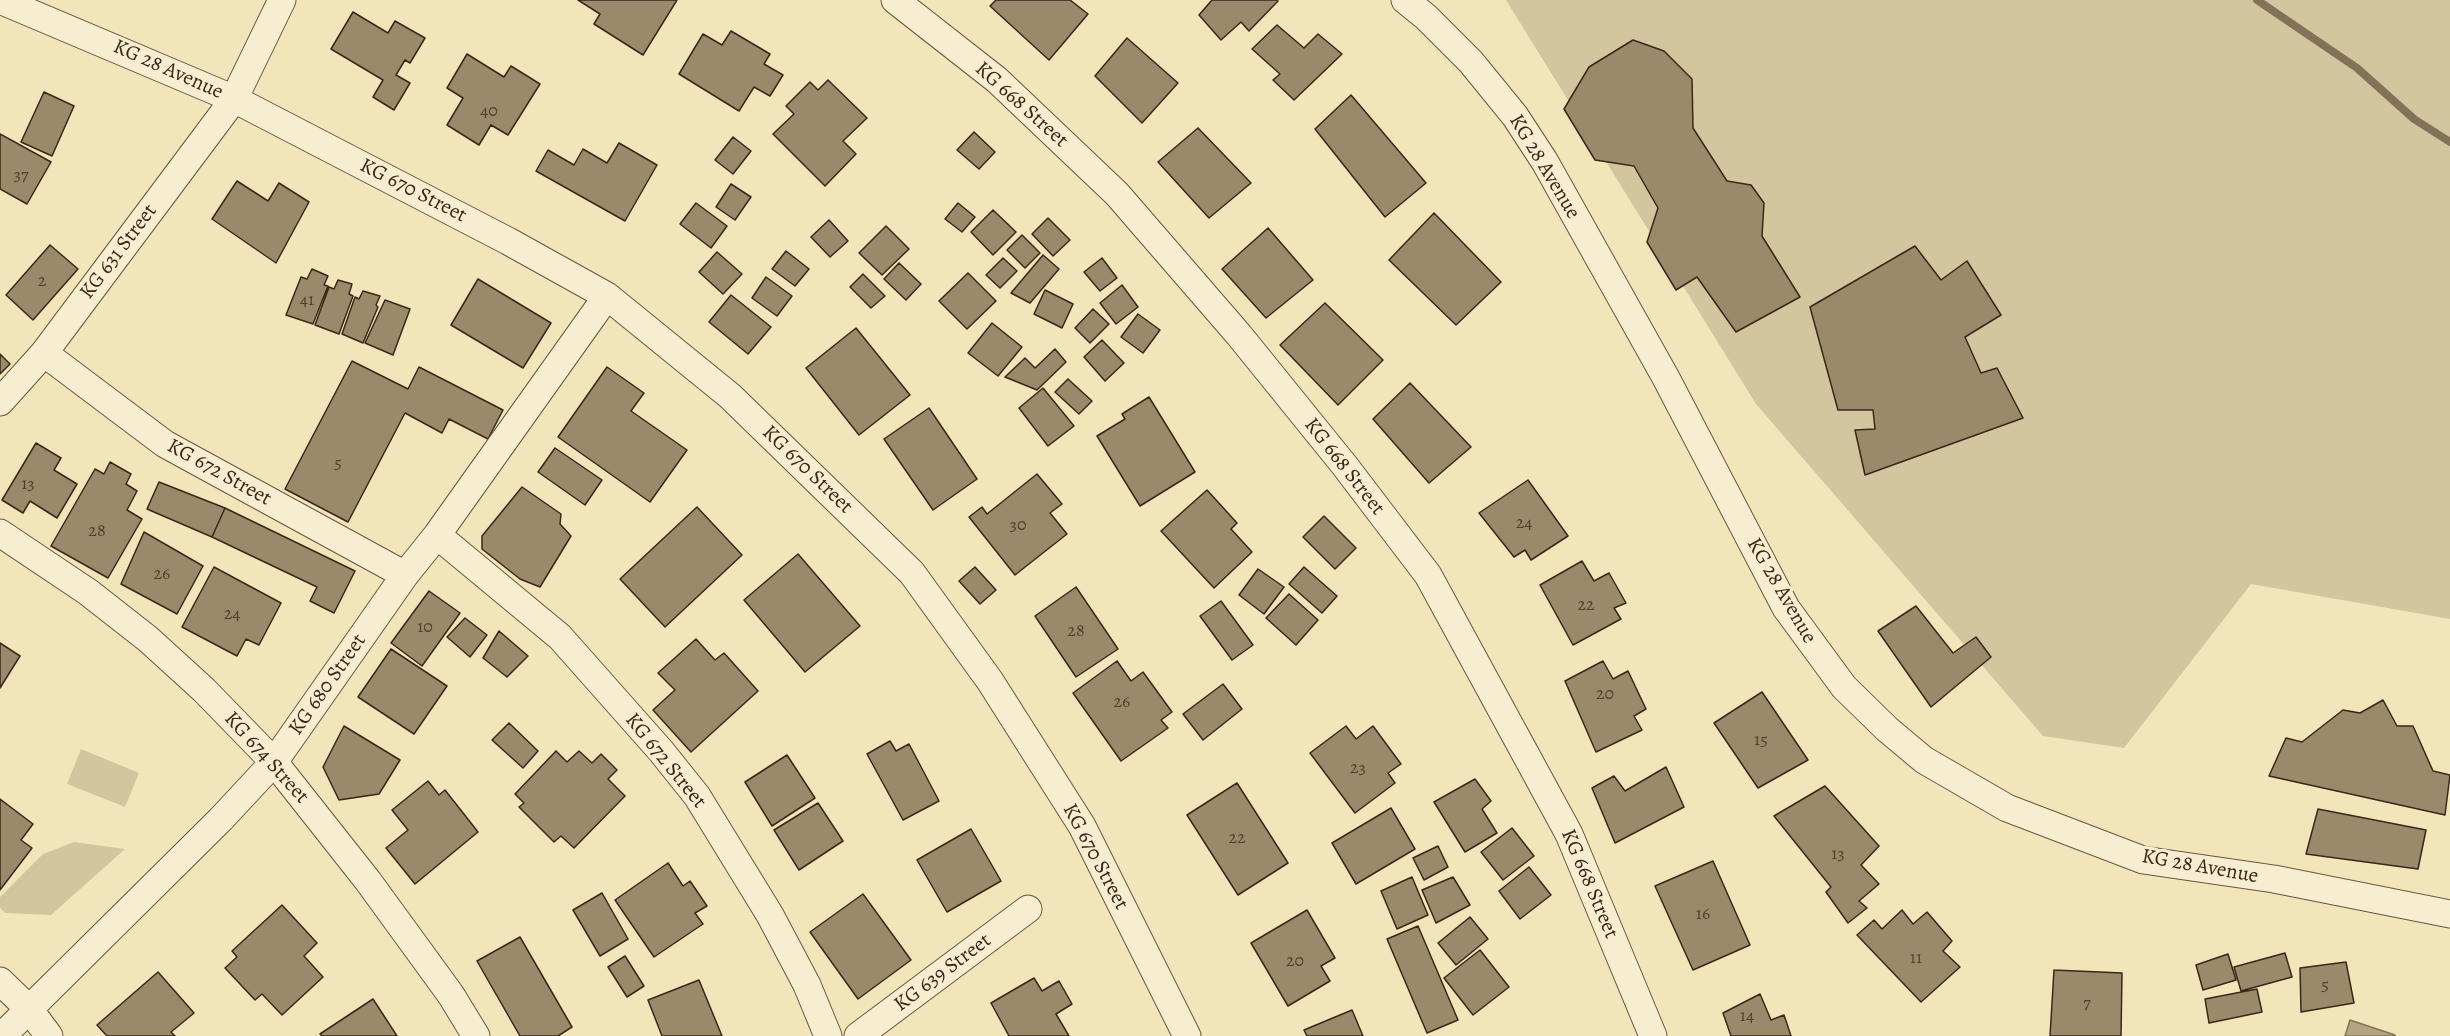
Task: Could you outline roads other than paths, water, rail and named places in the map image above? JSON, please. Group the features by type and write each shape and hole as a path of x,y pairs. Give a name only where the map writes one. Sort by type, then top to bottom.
{"street":[{"name":"KG 28 Avenue","path":"0,0 138,56 234,99 282,0"},
{"name":"KG 668 Street","path":"895,0 997,80 1117,194 1239,334 1345,466 1428,575 1569,834 1653,1036"},
{"name":"KG 28 Avenue","path":"1405,0 1426,17 1471,62 1515,116 1545,162 1666,378 1786,608 1810,645 1844,687 1887,729 1924,760 2007,808 2143,860 2274,879 2450,914"},
{"name":"KG 670 Street","path":"234,99 508,241 607,296 730,396 912,573 990,681 1082,826 1187,1036"},
{"name":"KG 631 Street","path":"0,402 44,353 234,99"},
{"name":"KG 680 Street","path":"2,1036 220,819 274,762 405,575 437,535 607,296"},
{"name":"KG 672 Street","path":"44,353 165,444 405,575"},
{"name":"KG 674 Street","path":"0,533 88,592 148,639 204,690 274,762 375,890 451,995 476,1036"},
{"name":"KG 672 Street","path":"437,535 560,637 661,751 697,796 770,915 807,986 828,1036"},
{"name":"KG 639 Street","path":"858,1036 1029,909"},
{"path":"0,981 29,1009 49,1036"}],"waterway":[{"path":"2257,0 2357,68 2414,119 2450,142"}]}
